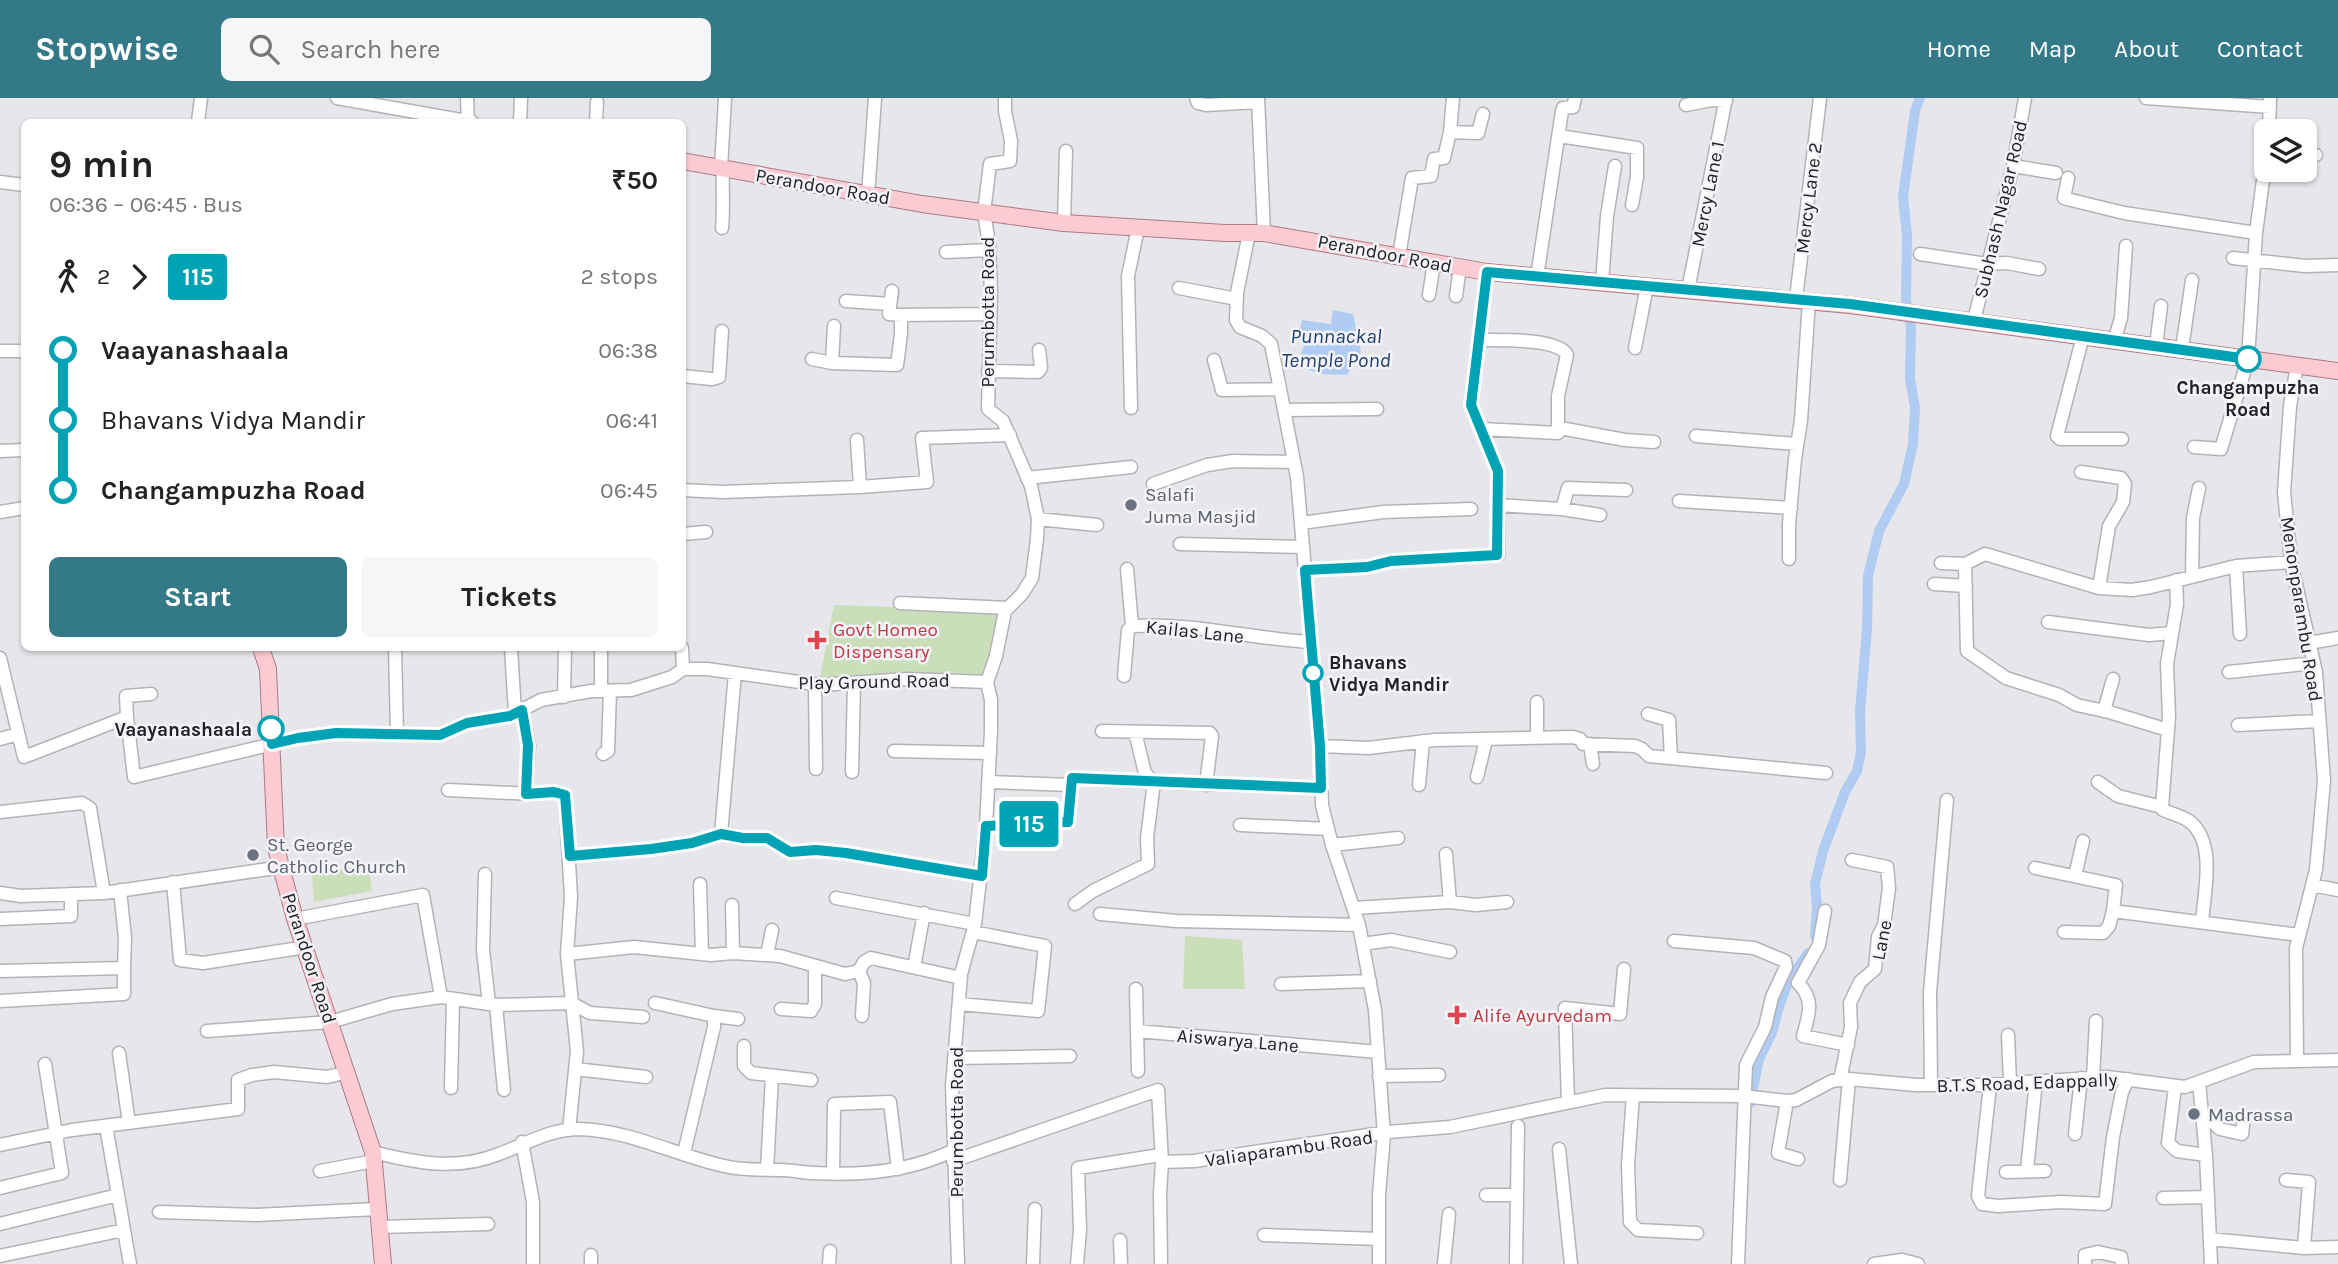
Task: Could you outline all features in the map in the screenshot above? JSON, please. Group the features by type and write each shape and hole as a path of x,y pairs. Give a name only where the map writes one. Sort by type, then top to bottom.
{"main road":[{"name":"Perandoor Road","path":"686,162 868,195 1064,223 1256,233 1487,272 1850,304 2338,371"},
{"name":"Perandoor Road","path":"262,651 268,669 276,848 295,919 374,1156 383,1264"}],"street":[{"path":"198,119 201,98"},
{"path":"337,98 383,103 456,119"},
{"path":"467,98 470,119"},
{"path":"520,119 521,98"},
{"path":"722,228 725,204 722,195 722,168 725,98"},
{"path":"868,195 875,98"},
{"name":"Perumbotta Road","path":"958,1264 952,1086 961,978 974,928 982,876 990,753 991,700 988,682 996,656 1001,623 1008,608 1022,594 1031,578 1038,519 1027,478 1010,435 1003,421 988,408 989,250 984,212 990,164 1010,161 1011,141 1005,98"},
{"path":"1196,98 1198,103 1206,105 1258,100 1256,233 1237,299 1236,320 1240,327 1271,344 1294,462 1320,746 1322,805 1332,845 1359,925 1375,1010 1384,1135 1379,1195 1379,1264"},
{"path":"1399,256 1412,178 1431,176 1434,159 1444,158 1453,98"},
{"path":"1537,277 1562,111 1563,108 1573,107 1575,98"},
{"name":"Mercy Lane 2","path":"1789,559 1791,509 1801,421 1802,300 1820,98"},
{"name":"Subhash Nagar Road","path":"1974,320 2013,166 2025,98"},
{"path":"2146,98 2270,103"},
{"path":"1686,104 1726,99"},
{"name":"Mercy Lane 1","path":"1688,290 1726,99"},
{"path":"596,119 597,102"},
{"path":"1450,132 1478,134 1483,114"},
{"path":"1559,136 1637,148 1637,177 1632,205"},
{"path":"1064,223 1066,151"},
{"path":"1602,282 1607,216 1615,166"},
{"path":"2013,166 2062,176 2064,198 2067,199 2123,213 2256,233"},
{"path":"0,182 21,185"},
{"path":"2194,447 2221,449 2248,359 2253,260 2263,182"},
{"path":"1130,408 1128,276 1138,228"},
{"path":"2115,341 2122,318 2126,246"},
{"path":"946,252 989,250"},
{"path":"1920,254 1987,264 2007,263 2039,268"},
{"path":"2233,258 2305,266 2338,265"},
{"path":"1429,295 1434,262"},
{"path":"1456,296 1460,267"},
{"path":"1305,570 1367,567 1391,561 1497,555 1498,471 1471,405 1487,272"},
{"path":"2182,349 2192,279"},
{"path":"1634,348 1647,286"},
{"path":"1179,288 1237,299"},
{"path":"846,301 891,297 889,314 990,314"},
{"path":"2156,346 2161,306"},
{"path":"812,359 832,363 897,365 901,315"},
{"path":"832,363 834,326"},
{"path":"686,376 712,379 719,377 722,331"},
{"path":"2083,336 2057,436 2060,439 2122,439"},
{"path":"1480,341 1519,341 1561,348 1567,355 1558,396 1558,433 1481,429"},
{"path":"988,371 1038,372 1041,368 1039,350"},
{"path":"0,351 21,351"},
{"path":"1214,360 1222,390 1280,390"},
{"name":"Menonparambu Road","path":"2297,366 2290,406 2284,492 2291,562 2314,663 2324,780 2316,870 2296,948 2297,1061"},
{"path":"1284,410 1377,409"},
{"path":"1560,428 1625,440 1654,442"},
{"path":"686,490 723,492 927,482 922,438 1010,435"},
{"path":"1696,436 1797,444"},
{"path":"857,440 860,487"},
{"path":"0,451 21,450"},
{"path":"1153,484 1207,465 1233,461 1294,462"},
{"path":"1027,478 1131,467"},
{"path":"2081,472 2121,478 2125,484 2123,502 2109,526 2099,588"},
{"path":"1562,509 1568,488 1626,490"},
{"path":"2192,577 2193,517 2199,488"},
{"path":"1679,501 1791,509"},
{"path":"1497,505 1562,509 1600,515"},
{"path":"0,512 21,508"},
{"path":"1301,523 1383,512 1471,509"},
{"path":"1038,519 1097,525"},
{"path":"686,534 706,533"},
{"path":"1180,544 1303,547"},
{"path":"1941,563 1965,564 1985,554 2099,588 2132,590 2236,566 2291,562"},
{"path":"1965,564 1967,651 2006,678 2049,691 2077,705 2168,730"},
{"path":"2236,566 2241,634"},
{"path":"1127,569 1132,626"},
{"path":"2162,807 2168,730 2168,664 2177,604 2176,580"},
{"path":"1934,584 1966,586"},
{"path":"900,603 1008,608"},
{"path":"2048,622 2149,635 2172,633"},
{"name":"Kailas Lane","path":"1124,677 1128,630 1132,626 1182,628 1311,642"},
{"path":"2309,643 2338,638"},
{"path":"395,651 397,733"},
{"path":"511,651 519,711 528,745 526,794"},
{"path":"564,697 565,651"},
{"path":"601,651 608,751 603,754"},
{"path":"151,694 126,696 134,777 298,738 336,733 440,735 467,723 519,711 541,700 631,690 656,683 683,669 682,651"},
{"path":"0,658 24,757 127,717"},
{"path":"2229,672 2314,663"},
{"name":"Play Ground Road","path":"683,669 815,684 907,679 988,682"},
{"path":"721,834 735,673"},
{"path":"2104,711 2113,679"},
{"path":"852,772 854,683"},
{"path":"815,684 816,769"},
{"path":"1536,702 1537,738"},
{"path":"1648,713 1669,720 1671,758"},
{"path":"2238,725 2319,721"},
{"path":"1102,731 1210,733 1212,736 1206,785"},
{"path":"1135,732 1145,773 1154,782"},
{"path":"0,739 18,734"},
{"path":"1320,746 1368,748 1423,741 1573,737 1583,744 1634,746 1649,756 1826,773"},
{"path":"1477,777 1486,740"},
{"path":"1419,785 1423,741"},
{"path":"1590,744 1593,764"},
{"path":"894,751 990,753"},
{"path":"986,826 1068,822 1072,778 1321,788"},
{"path":"2324,780 2338,781"},
{"path":"988,782 1071,785"},
{"path":"1074,905 1093,891 1148,864 1147,838 1154,782"},
{"path":"2098,782 2118,796 2162,807 2163,810 2192,823 2202,839 2206,859 2202,922"},
{"path":"448,790 526,794 554,792 565,795 571,897 567,954 577,1051 569,1130"},
{"path":"1931,1085 1930,992 1947,800"},
{"path":"0,812 82,803 90,808 104,893"},
{"path":"1240,825 1328,828"},
{"path":"570,856 651,849 692,843 721,834 767,838 790,852 816,850 846,853 982,876"},
{"path":"1332,845 1398,838"},
{"path":"2075,876 2083,841"},
{"path":"1446,854 1451,902"},
{"name":"Lane","path":"1840,1180 1845,1079 1851,1027 1850,1003 1860,982 1875,969 1878,937 1885,925 1889,888 1887,867 1852,860"},
{"path":"0,894 21,896 104,893 282,867"},
{"path":"2035,868 2116,885 2109,926 2103,933 2064,932"},
{"path":"485,874 483,950 504,1090"},
{"path":"173,882 180,960 203,963 306,947"},
{"path":"701,884 702,954"},
{"path":"2312,885 2338,890"},
{"path":"0,1002 124,994 125,938 120,890"},
{"path":"0,919 71,916 71,894"},
{"path":"295,919 423,895 447,998 452,1088"},
{"path":"836,898 924,913 1045,946 1038,1011 959,1004"},
{"path":"1354,908 1451,902 1476,905 1507,902"},
{"path":"732,905 733,953"},
{"path":"1825,911 1819,944 1798,983 1808,993 1810,1006 1803,1036 1848,1045"},
{"path":"2113,911 2299,935"},
{"path":"914,967 924,913"},
{"path":"1100,914 1177,921 1359,925"},
{"path":"767,955 772,930"},
{"path":"1363,944 1391,940 1450,953"},
{"path":"1674,940 1754,948 1785,961 1786,967 1772,997 1765,1027 1746,1065 1738,1264"},
{"path":"567,954 634,947 702,954 767,955 780,956 845,974 859,971 864,962 871,958 961,978"},
{"path":"781,1009 811,1011 815,1004 815,967"},
{"path":"0,971 124,968"},
{"path":"1568,1102 1565,1008 1620,1014 1624,969"},
{"path":"859,971 864,983 863,1016"},
{"path":"1281,984 1370,981"},
{"path":"1136,989 1138,1071"},
{"path":"207,1031 330,1022 392,1004 447,998 493,1004 571,1003 590,1013 643,1017"},
{"path":"655,1003 738,1019"},
{"path":"684,1153 714,1027 714,1016"},
{"path":"2075,1134 2096,1021"},
{"name":"Aiswarya Lane","path":"1137,1031 1378,1052"},
{"path":"2008,1035 2010,1083"},
{"path":"744,1046 744,1066 751,1073 811,1080"},
{"path":"119,1053 129,1123"},
{"path":"954,1058 1070,1056"},
{"name":"B.T.S Road, Edappally","path":"1384,1135 1388,1132 1450,1127 1605,1095 1743,1096 1787,1101 1796,1100 1845,1079 1931,1085 1990,1085 2087,1077 2128,1079 2175,1087 2199,1083 2254,1062 2338,1060"},
{"path":"0,1188 62,1173 45,1064"},
{"path":"575,1069 646,1077"},
{"path":"0,1145 106,1126 238,1109 238,1080 252,1075 274,1072 327,1077 348,1072"},
{"path":"1379,1076 1440,1075"},
{"path":"768,1170 772,1076"},
{"path":"1990,1085 1978,1196 1982,1204 2105,1204 2113,1137 2122,1092 2128,1079"},
{"path":"2027,1170 2036,1081"},
{"path":"2199,1083 2206,1155 2211,1264"},
{"path":"2175,1087 2167,1150 2206,1155"},
{"path":"320,1171 374,1156 441,1165 498,1155 522,1142 569,1130 620,1133 724,1167 833,1174 876,1173 954,1156 1158,1090 1161,1264"},
{"path":"1633,1095 1628,1165 1632,1225 1638,1230 1697,1233"},
{"path":"1787,1101 1778,1153 1798,1159"},
{"path":"833,1174 834,1104 890,1102 898,1169"},
{"path":"2202,1117 2220,1129 2242,1134 2245,1116"},
{"path":"106,1126 130,1264"},
{"path":"1517,1264 1518,1126"},
{"name":"Valiaparambu Road","path":"1077,1264 1080,1230 1078,1168 1158,1159 1194,1161 1384,1135"},
{"path":"522,1142 533,1202 533,1264"},
{"path":"1559,1149 1571,1264"},
{"path":"2006,1172 2045,1171"},
{"path":"2286,1180 2309,1182 2305,1248"},
{"path":"0,1224 118,1195"},
{"path":"1486,1195 1517,1195"},
{"path":"2164,1198 2208,1197"},
{"path":"159,1212 256,1215 377,1209"},
{"path":"1033,1264 1035,1209"},
{"path":"1444,1264 1449,1214"},
{"path":"379,1227 488,1224"},
{"path":"0,1256 124,1230"},
{"path":"1264,1235 1379,1238"},
{"path":"2210,1239 2305,1248 2338,1247"},
{"path":"1121,1240 1121,1264"},
{"path":"2085,1264 2085,1255 2098,1252 2121,1257 2122,1264"},
{"path":"1874,1264 1902,1260 1918,1264"}],"green space":[{"path":"834,605 999,611 984,677 820,677"},
{"path":"368,864 372,891 314,902 312,875"},
{"path":"1185,936 1242,940 1245,989 1183,989"}],"water":[{"name":"Punnackal Temple Pond","path":"1333,310 1353,314 1361,352 1347,375 1321,374 1300,367 1300,356 1305,343 1314,339 1299,336 1302,320 1331,324"}],"waterway":[{"path":"1815,936 1815,884 1823,851 1845,792 1857,771 1861,752 1860,711 1867,630 1868,576 1879,531 1904,484 1913,444 1915,408 1910,379 1911,327 1906,300 1907,235 1903,197 1915,111 1920,98"},
{"path":"1750,1103 1759,1059 1772,1033 1788,982 1808,953"}],"bus line":[{"name":"115","path":"271,729 272,744 336,733 440,735 467,723 510,716 522,710 528,745 526,794 554,792 565,795 570,856 651,849 692,843 721,834 767,838 790,852 816,850 846,853 982,876 986,826 1068,822 1072,778 1321,788 1305,570 1367,567 1391,561 1497,555 1498,471 1471,405 1479,357 1487,272 1850,304 2248,359"}],"place":[{"name":"Changampuzha Road","path":"2248,359"},
{"name":"Salafi Juma Masjid","path":"1131,505"},
{"name":"Govt Homeo Dispensary","path":"817,640"},
{"name":"Bhavans Vidya Mandir","path":"1313,673"},
{"name":"Vaayanashaala","path":"271,729"},
{"name":"St. George Catholic Church","path":"253,855"},
{"name":"Alife Ayurvedam","path":"1457,1015"},
{"name":"Madrassa","path":"2194,1114"}]}
